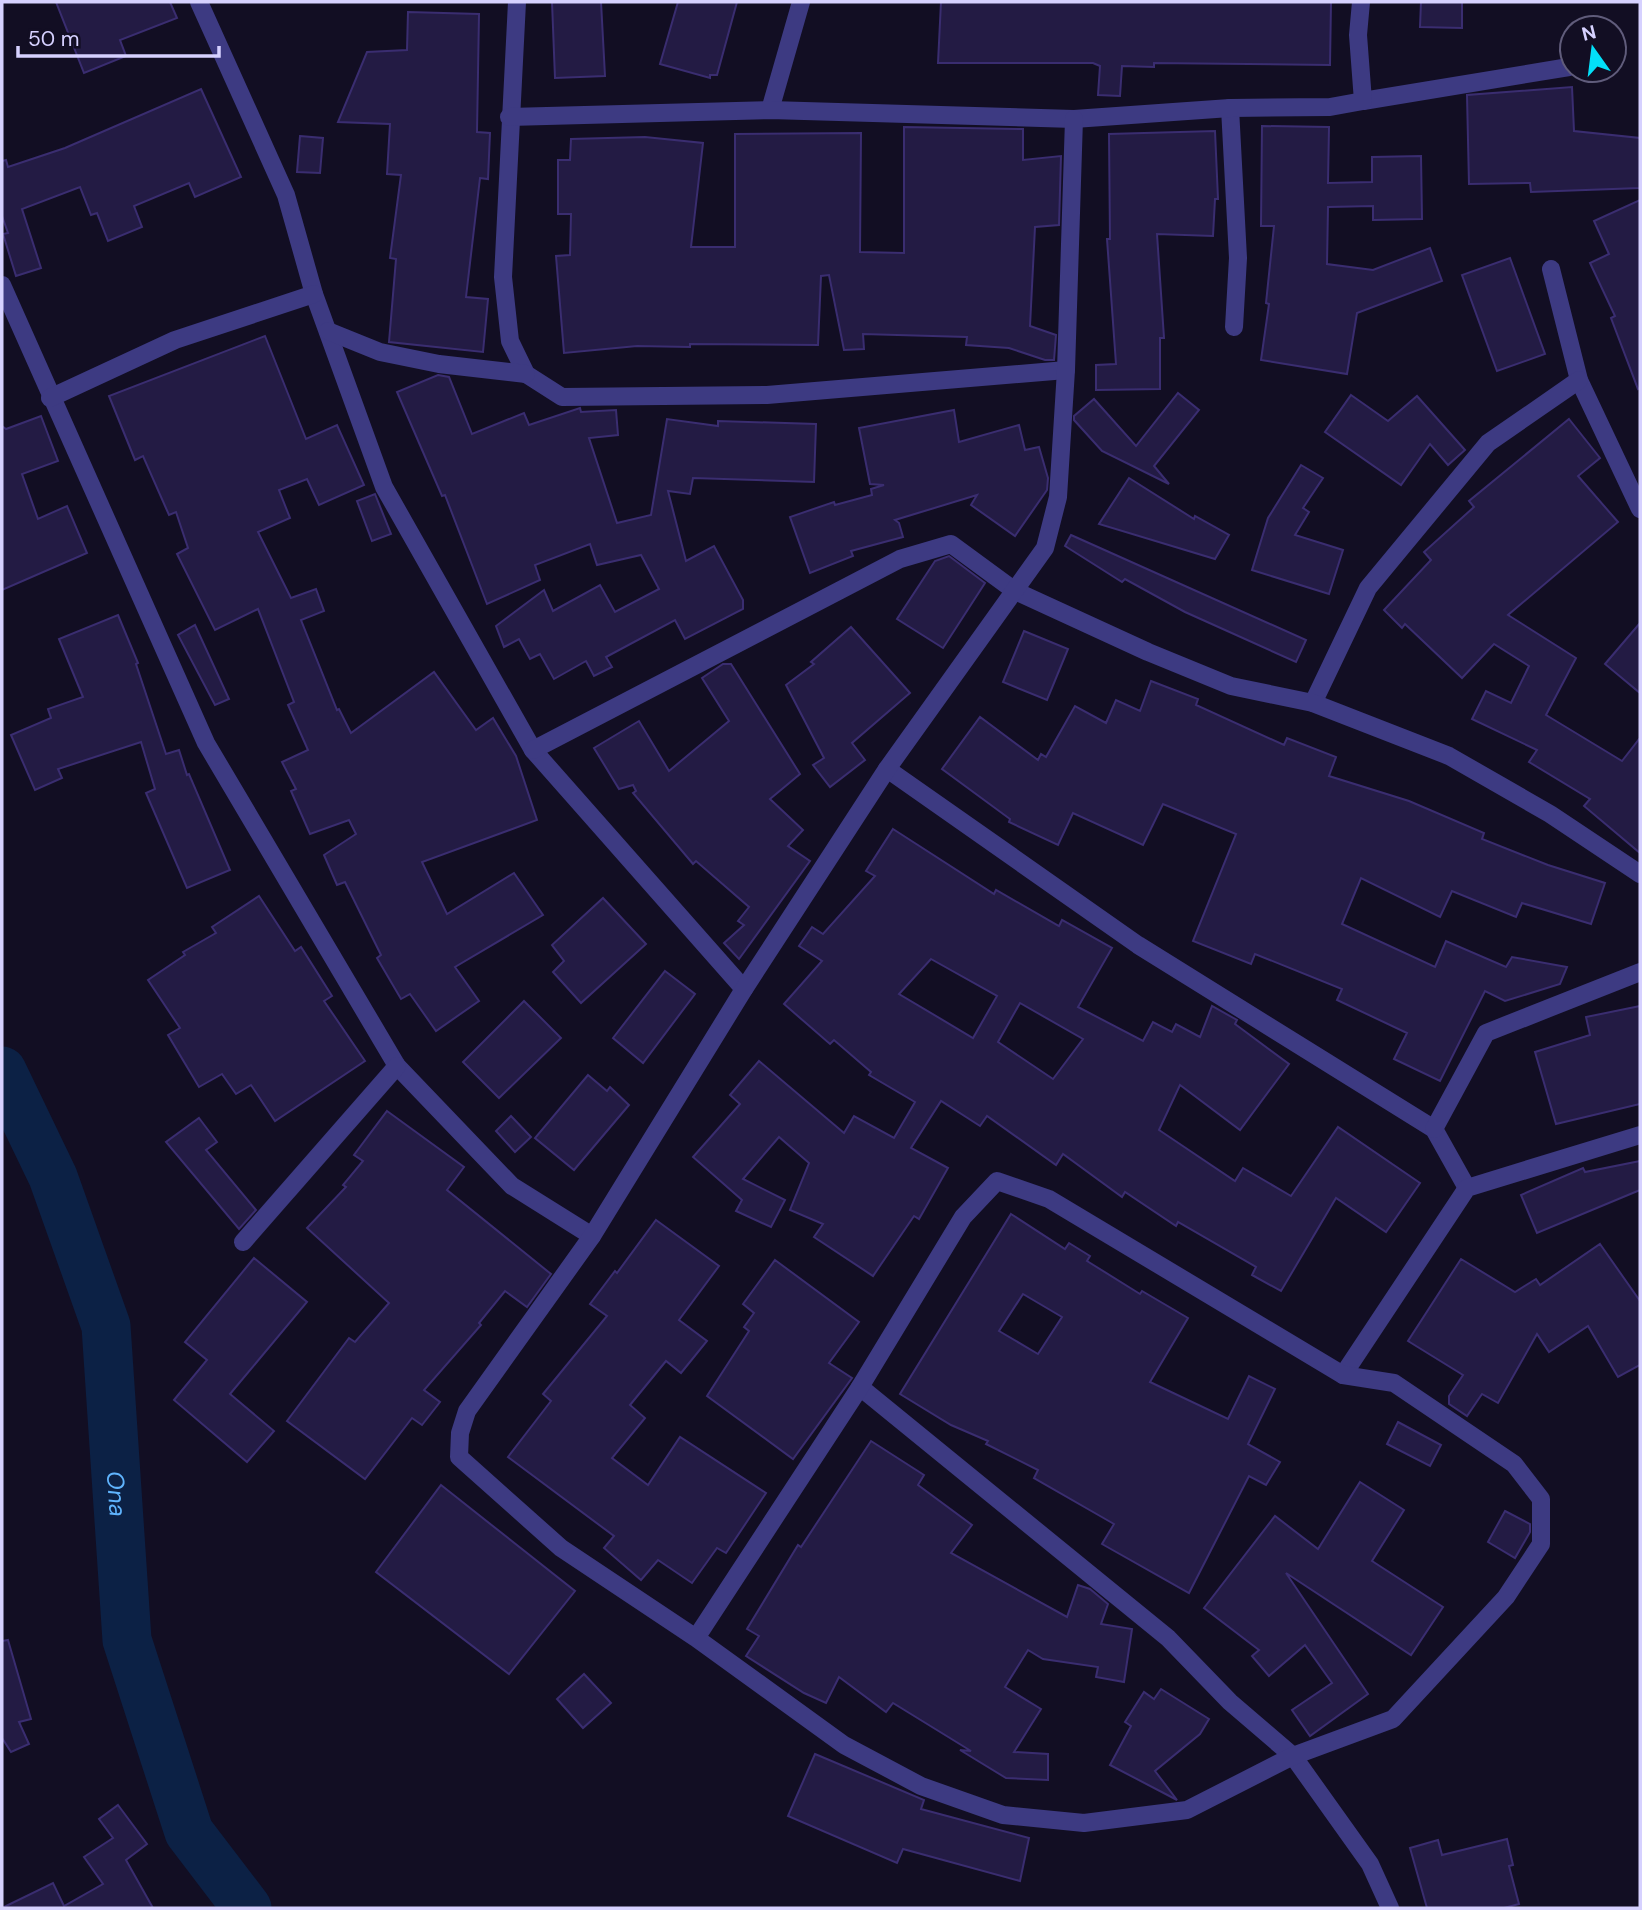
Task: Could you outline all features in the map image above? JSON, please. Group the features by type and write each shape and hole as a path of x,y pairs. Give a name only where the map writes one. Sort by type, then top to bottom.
{"street":[{"path":"199,2 203,17 286,195 314,294 384,487 533,750 744,989"},
{"path":"517,2 509,117 503,277 510,341 526,374"},
{"path":"770,110 801,2"},
{"path":"1361,2 1358,35 1363,102"},
{"path":"509,117 770,110 1074,119 1230,108 1329,107 1558,69"},
{"path":"1230,108 1238,258 1234,327"},
{"path":"696,1637 860,1387 963,1217 997,1181 1049,1199 1343,1375 1394,1383 1514,1464 1541,1499 1541,1544 1506,1597 1393,1719 1293,1756 1187,1810 1084,1823 1003,1815 921,1786 844,1745 696,1637 561,1548 459,1457 460,1433 467,1411 592,1236 744,989 887,769 1045,548 1058,497 1066,370 1074,119"},
{"path":"1551,269 1579,380 1640,509"},
{"path":"2,285 50,398 206,743 397,1066 512,1186 592,1236"},
{"path":"50,398 175,340 314,294"},
{"path":"328,331 380,352 439,364 526,374 562,397 767,395 1066,370"},
{"path":"1313,703 1367,588 1488,443 1579,380"},
{"path":"533,750 901,559 951,544 1015,591 1148,652 1231,686 1313,703 1449,756 1550,814 1640,874"},
{"path":"887,769 1138,945 1434,1129 1467,1188"},
{"path":"1434,1129 1486,1033 1640,972"},
{"path":"243,1242 397,1066"},
{"path":"1343,1375 1467,1188 1640,1135"},
{"path":"860,1387 1168,1638 1230,1702 1293,1756 1370,1864 1390,1908"}],"building":[{"path":"56,2 170,2 177,18 120,40 126,56 84,73"},
{"path":"552,2 601,2 605,76 555,78"},
{"path":"678,2 737,2 717,75 710,75 710,78 660,64"},
{"path":"941,2 1331,2 1330,65 1154,63 1154,67 1122,66 1120,96 1098,95 1100,66 1093,63 938,63"},
{"path":"1421,2 1462,2 1462,28 1420,27"},
{"path":"408,12 479,14 477,132 490,133 488,179 480,178 466,297 488,299 483,352 389,342 396,259 390,258 401,175 387,174 390,124 338,122 367,52 407,50"},
{"path":"1572,87 1574,131 1640,138 1640,188 1531,192 1530,183 1469,184 1467,95"},
{"path":"201,89 241,177 195,197 189,183 134,206 142,227 108,241 97,213 91,215 80,187 22,209 41,268 16,276 3,234 8,233 2,216 2,161 6,160 8,167 65,148"},
{"path":"1262,126 1329,127 1328,183 1372,182 1372,157 1421,156 1422,219 1373,220 1373,206 1328,207 1327,264 1373,270 1430,248 1442,281 1357,313 1347,374 1261,360 1269,304 1266,303 1274,226 1261,226"},
{"path":"904,127 1023,129 1023,160 1061,156 1059,225 1035,227 1030,326 1056,335 1054,360 1045,360 1009,348 966,345 967,337 863,334 864,349 844,350 829,275 821,276 818,345 690,344 690,347 637,346 564,353 556,256 570,255 571,214 558,214 558,160 570,160 571,139 645,137 703,143 691,247 735,247 735,134 861,133 860,252 904,253"},
{"path":"1215,131 1218,199 1215,199 1213,236 1157,234 1164,338 1160,338 1160,389 1096,390 1096,365 1116,364 1107,239 1110,239 1109,134"},
{"path":"300,136 323,138 320,173 297,172"},
{"path":"1640,200 1638,389 1611,318 1615,316 1590,263 1609,254 1594,221"},
{"path":"1510,258 1545,354 1497,371 1462,275"},
{"path":"265,336 306,439 337,425 364,485 319,505 307,479 279,490 290,518 258,532 291,598 316,589 324,611 301,620 337,710 339,709 351,733 434,672 476,730 493,718 516,756 537,820 422,862 447,914 514,873 543,915 455,967 479,1001 436,1031 410,994 401,999 377,958 381,955 345,882 337,885 324,855 356,834 349,820 310,834 291,791 296,789 282,762 308,750 288,705 294,702 258,609 215,630 177,554 188,548 176,512 169,515 143,456 135,460 109,396"},
{"path":"438,375 449,377 472,434 524,413 529,425 580,408 581,412 616,410 618,435 589,438 617,523 651,515 667,419 718,426 718,421 816,424 814,482 693,478 690,494 668,491 686,561 714,546 743,600 743,609 685,639 675,620 606,657 612,667 594,676 586,661 554,679 540,654 530,659 519,639 504,647 496,626 544,590 553,611 600,585 615,612 659,589 641,555 597,565 590,544 535,565 540,580 487,604 445,495 442,496 397,392"},
{"path":"1178,393 1199,410 1154,466 1169,484 1102,451 1074,420 1074,416 1094,399 1136,446"},
{"path":"1351,395 1388,421 1417,396 1465,450 1448,465 1430,444 1401,485 1325,432"},
{"path":"954,410 959,442 1019,425 1025,450 1039,447 1048,478 1047,490 1015,536 971,505 977,495 895,520 899,523 903,537 851,551 853,556 810,573 790,517 834,502 835,505 872,495 871,489 884,485 870,484 859,428"},
{"path":"41,416 58,461 22,474 38,519 67,506 87,553 2,590 2,426 6,429"},
{"path":"1569,419 1600,458 1578,476 1618,522 1508,615 1576,658 1546,715 1622,761 1640,738 1640,853 1584,806 1590,799 1529,762 1537,750 1472,719 1486,691 1511,703 1529,666 1494,644 1462,678 1405,624 1402,628 1384,610 1431,560 1424,552 1474,507 1469,501"},
{"path":"1301,465 1323,478 1303,508 1309,512 1295,535 1343,550 1329,594 1252,570 1268,518"},
{"path":"1129,478 1194,519 1195,516 1229,535 1215,559 1099,524"},
{"path":"375,494 391,534 372,541 357,501"},
{"path":"1071,535 1306,640 1296,662 1185,612 1125,579 1122,582 1065,546"},
{"path":"949,556 985,583 943,648 897,619 935,561"},
{"path":"118,615 138,663 136,664 166,754 179,750 187,775 189,774 230,870 187,888 146,793 155,789 141,742 58,769 62,778 35,790 11,735 51,718 48,709 83,697 59,639"},
{"path":"1640,623 1640,693 1605,664"},
{"path":"195,625 229,699 215,705 178,635"},
{"path":"851,627 910,693 852,743 865,760 830,787 813,765 824,758 786,685 814,664 811,662"},
{"path":"1024,631 1068,649 1047,700 1003,682"},
{"path":"723,664 731,664 800,774 770,799 803,830 788,846 810,861 739,959 724,943 744,925 738,921 749,907 696,861 693,864 633,793 636,791 633,785 619,789 594,748 639,721 669,771 729,721 702,678"},
{"path":"1151,681 1198,699 1196,705 1284,745 1287,738 1336,757 1329,776 1409,801 1484,833 1482,839 1548,865 1605,883 1591,924 1522,903 1516,917 1452,891 1440,917 1361,878 1342,924 1435,967 1446,941 1506,967 1512,957 1567,967 1560,984 1505,1001 1485,991 1440,1081 1394,1059 1407,1033 1337,1000 1342,989 1255,954 1251,964 1193,941 1236,834 1163,804 1143,845 1073,813 1058,845 1009,822 1010,819 942,769 980,717 1038,760 1041,754 1046,757 1075,706 1106,723 1116,700 1140,711"},
{"path":"893,829 994,894 996,890 1059,926 1062,920 1112,948 1078,1007 1143,1041 1153,1022 1172,1032 1176,1024 1200,1037 1212,1006 1237,1020 1235,1024 1289,1064 1240,1130 1180,1085 1159,1130 1235,1181 1243,1168 1291,1196 1338,1127 1420,1183 1386,1232 1336,1198 1281,1291 1252,1275 1256,1267 1178,1222 1176,1226 1125,1192 1122,1197 1063,1154 1056,1165 987,1116 980,1126 941,1101 911,1148 948,1168 919,1219 914,1216 873,1276 814,1237 823,1224 790,1210 809,1163 779,1137 743,1179 785,1200 771,1227 736,1211 742,1200 693,1157 740,1104 730,1095 759,1061 844,1133 854,1116 894,1138 915,1102 869,1075 871,1072 834,1040 830,1044 784,1004 822,961 799,946 812,927 823,934 875,876 866,871","holes":["931,959 997,996 973,1038 899,994","1020,1003 1083,1039 1053,1079 998,1042"]},
{"path":"259,896 295,951 301,947 332,996 324,1001 365,1061 275,1121 251,1085 236,1094 222,1074 199,1087 168,1035 180,1028 148,980 185,955 183,952 216,933 212,927"},
{"path":"603,898 646,944 581,1003 553,972 564,961 552,945"},
{"path":"665,971 695,994 643,1063 613,1038"},
{"path":"524,1001 561,1038 499,1098 463,1062"},
{"path":"1640,1006 1640,1104 1556,1124 1535,1052 1590,1035 1586,1017"},
{"path":"588,1075 607,1091 610,1087 629,1105 574,1170 535,1138"},
{"path":"387,1111 464,1167 447,1190 551,1274 527,1307 505,1291 479,1323 481,1325 424,1390 440,1402 422,1425 412,1418 365,1479 287,1421 349,1338 355,1342 389,1303 307,1228 346,1187 343,1185 363,1161 354,1155"},
{"path":"511,1116 531,1137 515,1152 496,1131"},
{"path":"199,1118 217,1142 206,1150 256,1210 239,1229 166,1142"},
{"path":"1640,1161 1640,1190 1537,1233 1521,1195 1583,1168 1585,1172"},
{"path":"1011,1214 1065,1249 1069,1243 1090,1256 1087,1261 1140,1294 1142,1291 1188,1318 1150,1382 1228,1419 1249,1376 1275,1389 1248,1444 1280,1462 1266,1485 1249,1476 1189,1593 1102,1544 1114,1524 1034,1478 1038,1470 986,1444 988,1441 951,1425 900,1394","holes":["1023,1294 1062,1317 1038,1354 999,1331"]},
{"path":"656,1220 719,1266 679,1320 707,1341 681,1373 666,1361 630,1405 645,1418 612,1458 648,1485 680,1437 766,1493 726,1553 717,1548 692,1583 658,1560 641,1580 604,1548 614,1536 508,1457 551,1401 543,1394 607,1316 590,1304"},
{"path":"1600,1244 1640,1301 1640,1365 1618,1377 1588,1326 1549,1352 1537,1334 1498,1403 1482,1394 1467,1416 1449,1404 1449,1396 1463,1375 1408,1341 1461,1259 1515,1292 1536,1279 1540,1285"},
{"path":"254,1258 307,1302 230,1394 274,1431 247,1462 174,1400 207,1360 185,1342"},
{"path":"775,1260 859,1322 829,1363 852,1378 793,1459 707,1396 749,1331 744,1327 754,1313 743,1304"},
{"path":"1398,1422 1441,1445 1430,1466 1387,1444"},
{"path":"871,1441 924,1475 918,1485 972,1525 951,1553 1067,1617 1078,1585 1090,1589 1108,1604 1101,1624 1132,1629 1124,1682 1096,1677 1098,1667 1043,1659 1028,1650 1005,1687 1041,1709 1014,1752 1048,1754 1048,1780 1006,1778 960,1750 971,1751 893,1703 886,1712 839,1677 826,1703 804,1693 746,1656 759,1636 747,1629 798,1545 801,1547"},
{"path":"1360,1482 1404,1510 1372,1561 1443,1607 1411,1655 1286,1573 1368,1694 1310,1736 1292,1710 1332,1683 1305,1645 1269,1676 1252,1656 1259,1650 1204,1608 1275,1516 1318,1549"},
{"path":"441,1485 575,1591 509,1674 376,1572"},
{"path":"1505,1511 1530,1524 1530,1532 1515,1558 1488,1542"},
{"path":"8,1640 31,1719 19,1722 29,1744 11,1752 2,1738 2,1641"},
{"path":"584,1674 611,1703 583,1728 557,1699"},
{"path":"1161,1689 1209,1719 1200,1734 1155,1771 1177,1800 1110,1765 1131,1726 1125,1722 1144,1692 1154,1699"},
{"path":"815,1754 924,1800 921,1809 1029,1838 1020,1881 903,1849 897,1863 788,1816"},
{"path":"118,1805 147,1844 126,1860 153,1908 2,1908 53,1883 64,1906 103,1884 84,1857 113,1838 99,1819"},
{"path":"1507,1839 1513,1865 1509,1866 1519,1904 1504,1908 1427,1908 1410,1848 1438,1840 1442,1855"}],"waterway":[{"name":"Ona","path":"2,1071 53,1177 106,1326 127,1640 189,1832 247,1908"}]}
